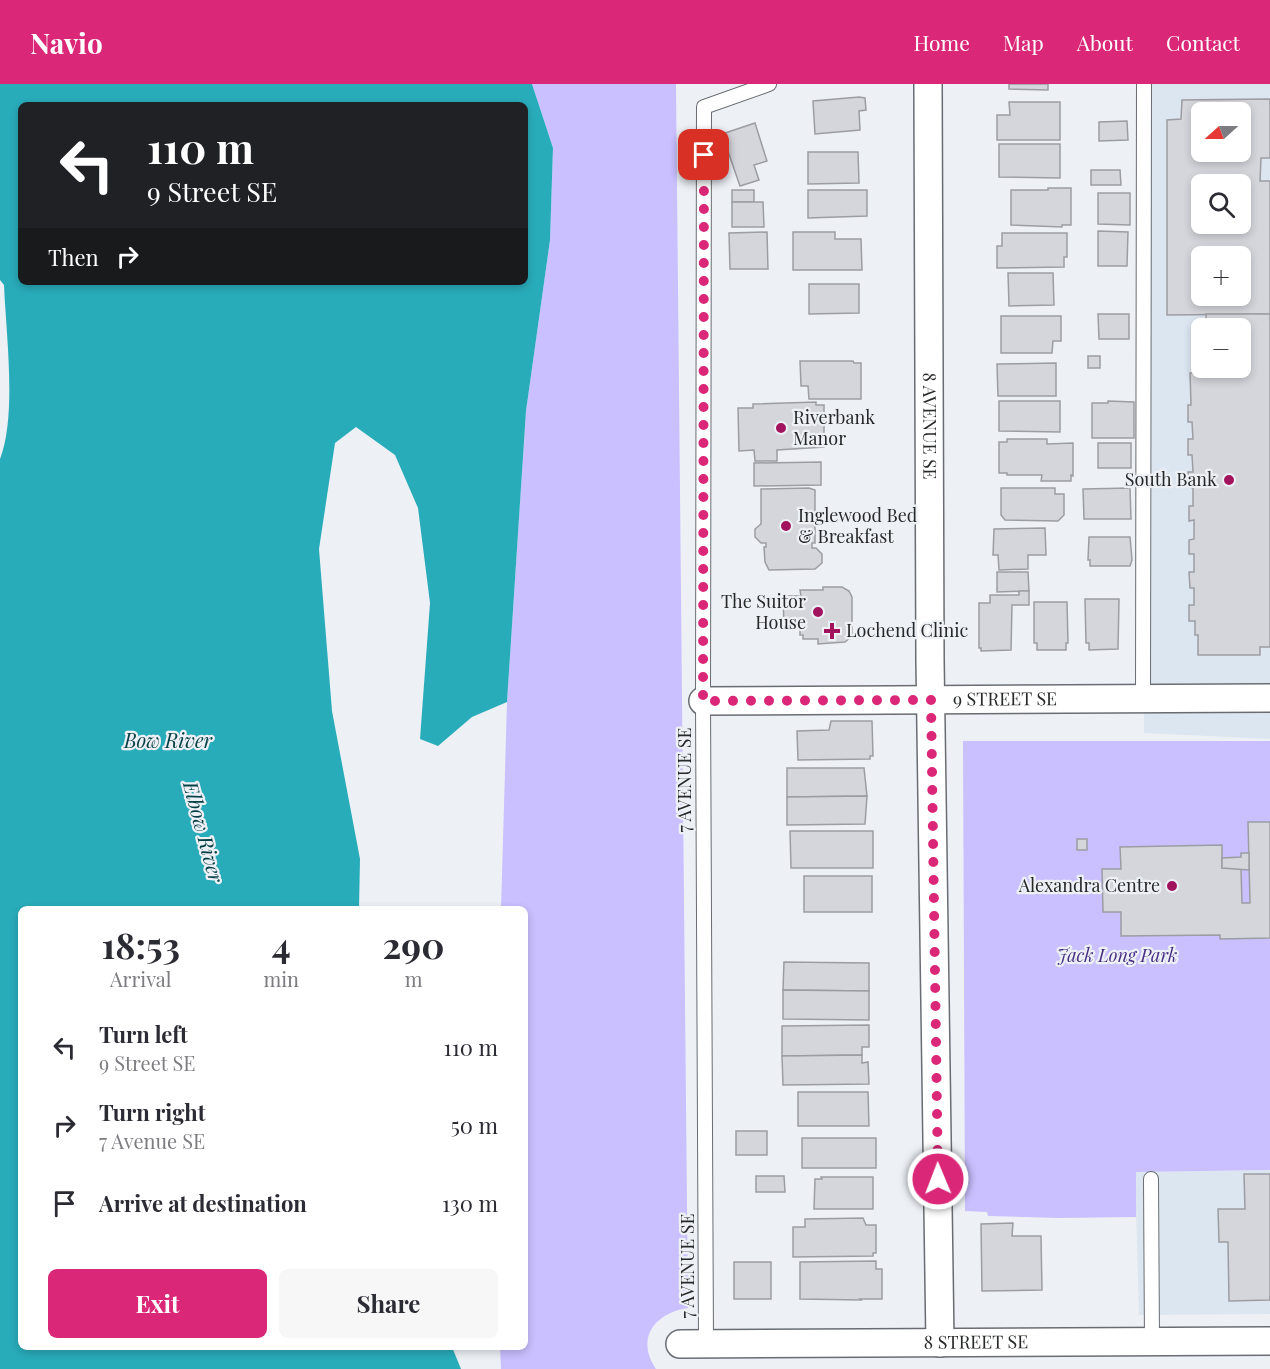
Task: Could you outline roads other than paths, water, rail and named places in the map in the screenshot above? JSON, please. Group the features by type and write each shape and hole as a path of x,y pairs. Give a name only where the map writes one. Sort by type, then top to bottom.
{"street":[{"name":"8 AVENUE SE","path":"928,84 931,700 940,1343"},
{"name":"9 STREET SE","path":"703,701 1270,698"},
{"name":"8 STREET SE","path":"693,1344 1270,1341"}],"lane":[{"name":"7 AVENUE SE","path":"693,1344 703,701 704,107 769,84"},
{"path":"1143,698 1144,84"},
{"path":"1150,1179 1152,1342"}],"water":[{"name":"Bow River","path":"0,84 532,84 553,148 550,240 526,411 507,702 472,717 438,746 420,739 430,603 418,508 395,455 356,427 335,443 319,549 332,711 360,859 359,906 18,906 18,1350 453,1350 461,1369 0,1369 0,459 5,441 9,398 4,285 0,280"}],"place":[{"name":"Riverbank Manor","path":"781,428"},
{"name":"South Bank","path":"1229,480"},
{"name":"Inglewood Bed & Breakfast","path":"786,526"},
{"name":"The Suitor House","path":"818,612"},
{"name":"Lochend Clinic","path":"832,631"},
{"name":"Alexandra Centre","path":"1172,886"}],"water label":[{"name":"Elbow River","path":"203,832"}],"park label":[{"name":"Jack Long Park","path":"1117,956"}]}
